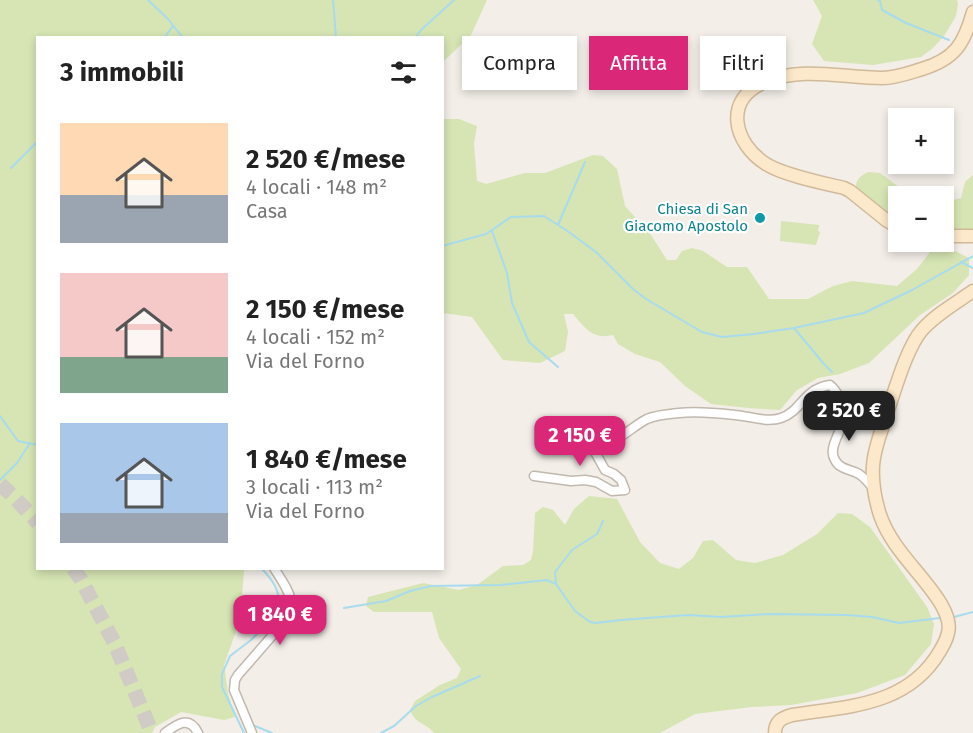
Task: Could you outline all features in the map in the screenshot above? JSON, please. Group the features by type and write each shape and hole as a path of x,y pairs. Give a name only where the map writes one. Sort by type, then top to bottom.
{"street":[{"path":"888,221 844,188 782,171 765,163 744,141 736,114 748,91 776,78 807,73 899,77 932,66 945,60 959,48 969,28 973,12"},
{"path":"954,236 973,236"},
{"path":"775,733 778,721 784,717 870,702 904,689 926,670 948,638 946,613 889,534 874,490 873,463 875,448 914,342 931,322 973,291"},
{"path":"584,431 598,444 605,444 650,417 681,412 723,413 770,420 781,418 793,411 811,392 822,386 830,385 835,389 844,410 843,422 832,452 835,460 843,468 859,474 874,490"},
{"path":"534,476 571,481 585,480 596,482 612,491 625,490 621,480 605,470 595,452 598,444"},
{"path":"252,733 234,685 238,675 290,616 290,598 275,570"},
{"path":"165,733 183,723 193,725 198,733"}],"green space":[{"path":"0,0 487,0 471,35 462,36 462,44 444,61 444,36 36,36 36,570 245,570 235,634 224,665 228,693 235,717 224,720 181,712 155,727 152,733 0,733"},
{"path":"813,0 957,0 958,4 956,16 944,36 921,57 873,65 824,61 812,44 822,16"},
{"path":"444,119 459,119 477,126 474,144 477,181 486,184 525,173 545,173 593,155 603,156 617,169 625,206 651,235 667,260 676,260 682,251 692,248 703,251 727,267 747,267 769,299 808,299 833,286 852,281 897,286 917,269 930,252 954,250 969,258 969,275 953,293 920,315 869,363 840,374 818,378 797,390 780,410 711,404 685,386 660,362 635,354 618,344 613,335 600,336 590,332 573,314 564,314 568,332 565,351 540,363 503,360 472,317 444,313"},
{"path":"868,172 880,173 898,186 888,186 888,214 856,189 856,183"},
{"path":"973,175 973,230 954,231 954,200 961,198 965,182"},
{"path":"781,221 819,225 818,231 820,232 816,245 780,241"},
{"path":"589,496 617,499 640,542 660,563 679,569 693,558 703,541 713,540 736,560 755,563 783,555 817,534 838,513 852,514 870,527 927,607 934,624 931,644 905,675 857,693 791,705 695,714 660,733 434,733 418,721 410,710 415,701 440,685 457,678 461,669 439,638 432,612 374,612 366,606 368,597 423,583 459,590 477,585 503,566 523,565 531,560 535,513 543,507 553,510 565,525 574,509"}],"waterway":[{"path":"148,0 181,36"},
{"path":"333,0 336,36"},
{"path":"416,36 454,0"},
{"path":"878,0 882,10 906,23 949,40"},
{"path":"166,36 173,26"},
{"path":"11,168 36,143"},
{"path":"558,225 585,162"},
{"path":"444,245 486,234 511,217 544,216 596,252 646,299 702,332 722,337 794,328 864,313 912,290 973,256"},
{"path":"492,231 507,273 512,303 529,342 558,367"},
{"path":"961,262 973,268"},
{"path":"794,328 832,372"},
{"path":"0,416 18,441 36,445"},
{"path":"0,480 17,463 30,443"},
{"path":"556,584 555,572 572,550 597,534 603,521"},
{"path":"244,733 222,687 222,674 230,656 251,640 279,612 276,588 263,570"},
{"path":"344,608 386,601 410,591 431,586 500,585 547,580 556,584 575,611 590,622 596,623 688,615 721,617 769,614 847,615 872,617 899,623 940,618"},
{"path":"954,617 973,612"},
{"path":"381,733 394,726 416,706 480,676"},
{"path":"255,726 272,733"}],"tunnel":[{"path":"0,484 36,521"},
{"path":"74,570 114,642 152,733"}],"place":[{"name":"Chiesa di San Giacomo Apostolo","path":"760,218"}]}
